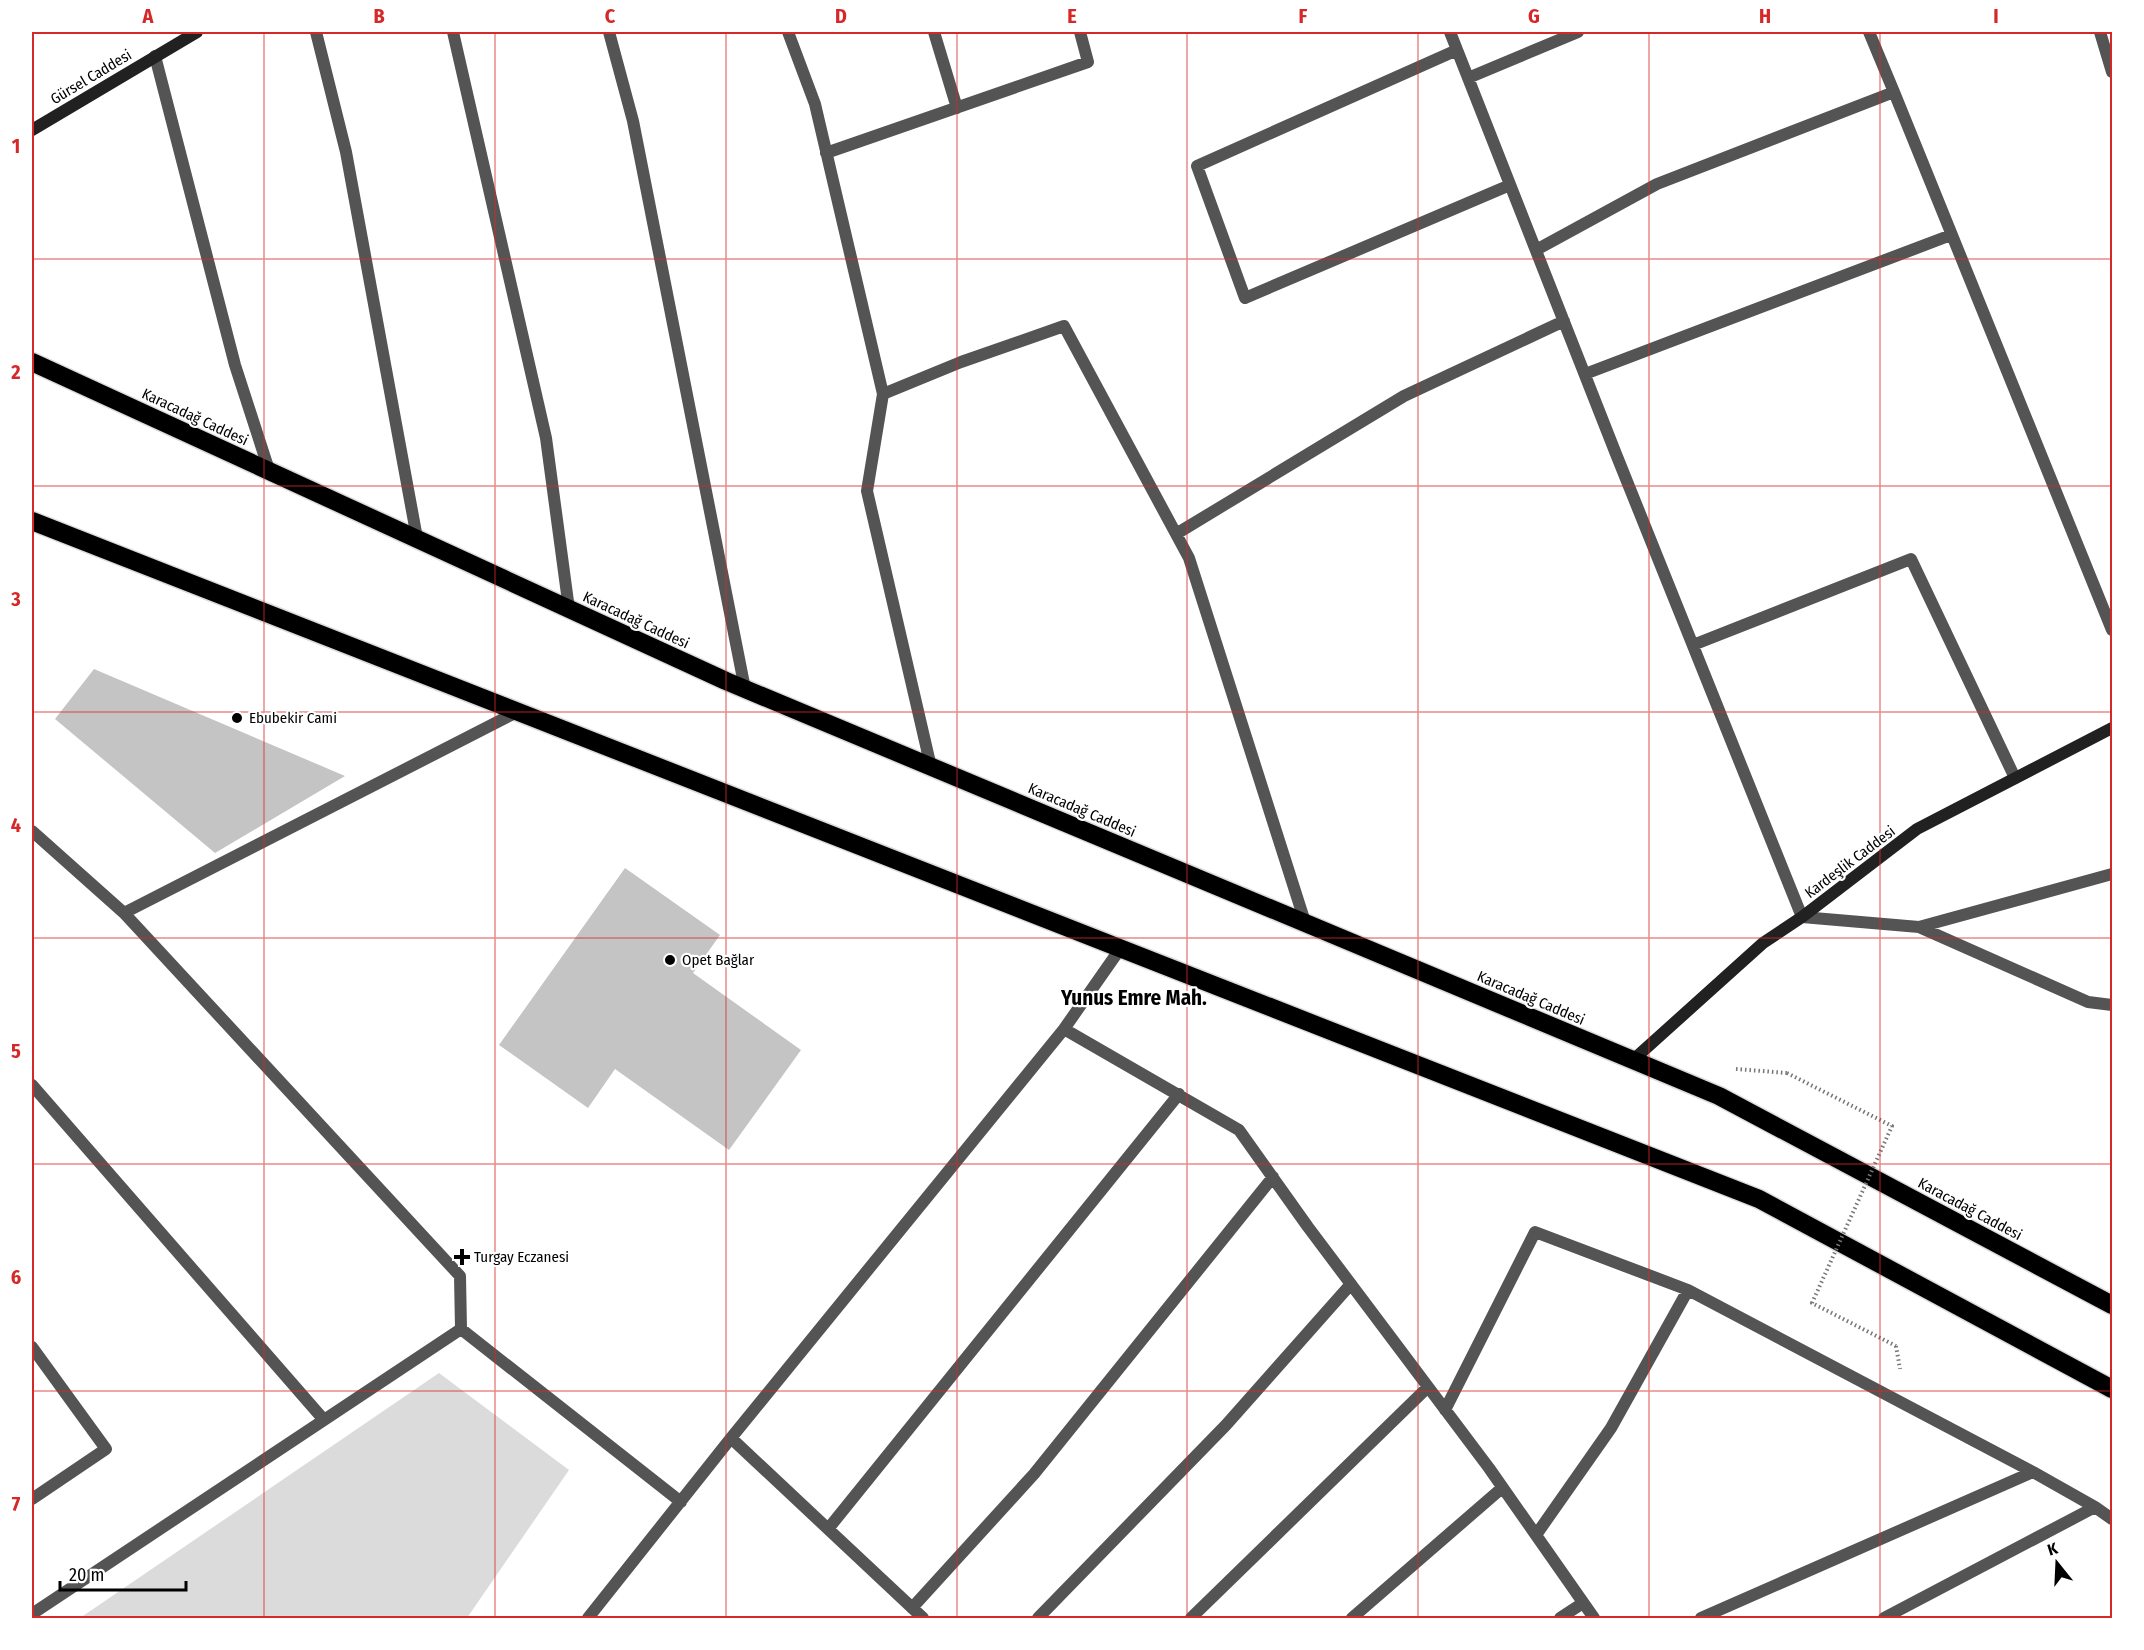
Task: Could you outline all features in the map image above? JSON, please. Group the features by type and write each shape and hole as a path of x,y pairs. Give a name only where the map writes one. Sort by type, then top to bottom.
{"highway":[{"name":"Karacadağ Caddesi","path":"32,362 745,689 1719,1096 2109,1299"},
{"path":"32,521 1759,1199 2112,1389"}],"street":[{"name":"Gürsel Caddesi","path":"32,130 197,32"},
{"path":"316,32 346,152 417,538"},
{"path":"453,32 546,438 569,609"},
{"path":"609,32 633,122 745,689"},
{"path":"788,32 815,104 883,394 867,491 931,766"},
{"path":"934,32 957,108"},
{"path":"826,153 1088,62 1080,32"},
{"path":"1450,32 1802,917 1919,927 2088,1002 2112,1005"},
{"path":"1468,78 1578,32"},
{"path":"1869,32 2112,630"},
{"path":"2100,32 2112,72"},
{"path":"1457,50 1197,166 1245,298 1510,185"},
{"path":"155,57 235,365 268,470"},
{"path":"1536,250 1657,184 1894,92"},
{"path":"1585,374 1951,235"},
{"path":"1176,534 1404,396 1564,321"},
{"path":"883,394 961,362 1065,326 1189,558 1305,922"},
{"path":"1693,645 1911,560 2015,778"},
{"path":"124,913 517,712"},
{"name":"Kardeşlik Caddesi","path":"1633,1060 1762,944 1802,917 1917,829 2112,728"},
{"path":"32,831 124,913 460,1276 461,1329"},
{"path":"1919,927 2112,874"},
{"path":"588,1618 731,1438 1064,1029 1120,949"},
{"path":"1064,1029 1239,1130 1502,1488 1594,1618"},
{"path":"32,1085 324,1420"},
{"path":"828,1530 1179,1094"},
{"path":"912,1608 1034,1474 1273,1177"},
{"path":"1445,1410 1534,1232 1688,1290 2033,1472 2112,1519"},
{"path":"1038,1618 1226,1425 1352,1284"},
{"path":"1536,1535 1611,1428 1688,1290"},
{"path":"32,1614 461,1329"},
{"path":"461,1329 681,1502"},
{"path":"32,1347 106,1449 32,1499"},
{"path":"1191,1618 1428,1387"},
{"path":"731,1438 922,1618"},
{"path":"1701,1618 2033,1472"},
{"path":"1352,1618 1502,1488"},
{"path":"1884,1618 2095,1507"},
{"path":"1560,1618 1583,1603"}],"path":[{"path":"1786,1072 1892,1126 1812,1304 1896,1346"}],"shaded area":[{"path":"439,1373 569,1470 467,1618 80,1618"}],"building":[{"path":"94,669 345,776 215,853 55,719"},
{"path":"625,868 720,935 693,973 801,1050 729,1150 615,1069 588,1108 499,1045"}],"place":[{"name":"Ebubekir Cami","path":"237,718"},
{"name":"Opet Bağlar","path":"670,960"},
{"name":"Turgay Eczanesi","path":"462,1257"}],"district":[{"name":"Yunus Emre Mah.","path":"1134,998"}]}
